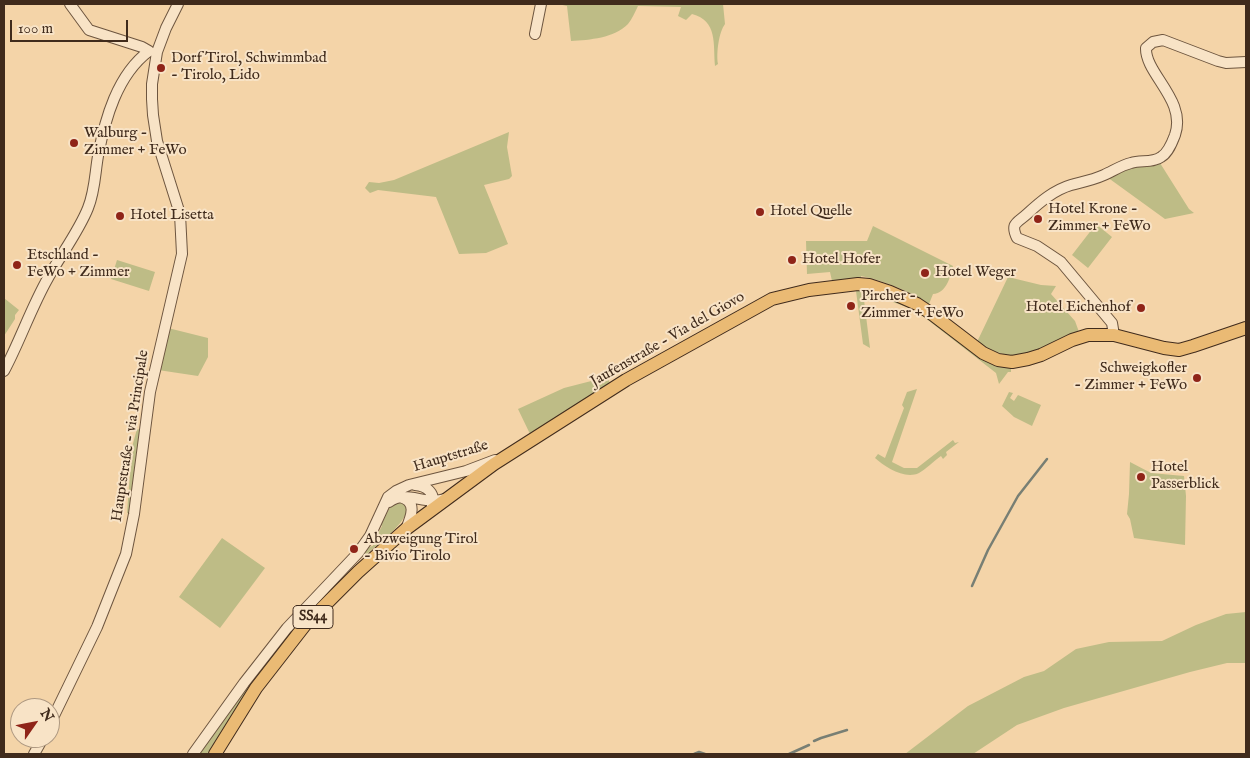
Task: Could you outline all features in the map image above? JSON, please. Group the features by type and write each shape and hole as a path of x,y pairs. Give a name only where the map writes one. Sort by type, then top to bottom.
{"main road":[{"name":"Jaufenstraße - Via del Giovo","path":"215,754 256,688 305,625 358,572 406,529 494,464 626,380 772,299 809,290 858,284 869,285 890,292 932,314 983,353 998,360 1012,362 1041,355 1088,335 1114,335 1179,350 1246,328"}],"street":[{"path":"70,4 88,30 153,52"},
{"path":"4,371 48,279 87,210 92,195 106,119 114,99 125,78 138,60 153,52 178,4"},
{"path":"535,34 541,4"},
{"path":"1114,335 1112,323 1061,262 1037,246 1017,238 1014,226 1036,205 1057,191 1104,175 1131,162 1157,159 1166,153 1176,133 1175,111 1166,89 1146,55 1146,48 1149,44 1163,40 1218,61 1226,63 1246,62"},
{"name":"Hauptstraße - via Principale","path":"60,703 97,627 126,554 134,514 150,392 182,254 180,214 157,141 153,115 153,52"},
{"name":"Hauptstraße","path":"383,508 391,494 408,485 466,471 529,442"},
{"name":"Hauptstraße","path":"408,485 417,485 428,489 433,502"},
{"name":"Hauptstraße","path":"399,497 433,502 446,499"},
{"path":"194,754 244,683 287,628 358,553 370,536 383,508 394,498 407,499 412,508 413,514 406,529"},
{"path":"426,514 433,502"}],"shaded area":[{"path":"558,4 723,4 725,24 718,43 718,64 715,66 714,42 710,28 700,17 692,14 686,20 678,16 681,7 638,6 628,24 622,29 594,39 571,41 567,6"},
{"path":"509,132 507,147 512,176 509,179 484,185 508,244 486,253 459,254 436,197 378,190 370,193 365,188 369,182 379,183 394,180"},
{"path":"1160,163 1189,209 1194,213 1165,219 1107,177 1130,166"},
{"path":"1096,224 1112,237 1088,268 1072,255"},
{"path":"873,226 953,266 945,288 933,294 929,304 896,287 870,278 861,276 861,278 832,281 830,272 807,274 806,241 867,241"},
{"path":"117,260 155,272 149,291 111,279"},
{"path":"1008,277 1041,285 1056,286 1051,294 1075,321 1079,332 1041,350 1017,355 991,350 977,342"},
{"path":"863,290 882,294 922,312 987,362 1011,366 1011,372 1008,372 999,384 996,373 915,310 876,296 864,300 870,348 863,344 856,291"},
{"path":"4,298 19,310 4,336"},
{"path":"168,328 208,338 208,357 198,376 158,370"},
{"path":"603,378 608,379 610,383 530,434 518,409 564,388"},
{"path":"917,389 892,462 904,468 917,468 953,440 955,443 959,442 946,452 947,455 943,459 941,456 919,473 908,475 890,469 875,458 878,454 885,458 904,408 902,405 907,392"},
{"path":"1009,392 1013,393 1010,398 1014,401 1018,395 1041,405 1032,426 1014,417 1002,406"},
{"path":"137,429 141,430 134,514 127,513 132,447"},
{"path":"1130,462 1151,473 1184,476 1186,496 1185,545 1134,538 1127,514"},
{"path":"401,501 408,507 406,514 397,527 367,554 362,555 368,547 373,546 391,505"},
{"path":"222,538 265,568 220,628 179,597"},
{"path":"1246,612 1246,663 1227,663 1190,672 1064,708 1017,725 973,754 905,754 968,706 1024,677 1044,671 1076,649 1109,642 1162,641 1196,625 1226,614"},
{"path":"255,675 207,754 199,754"}],"waterway":[{"path":"972,586 988,550 1018,496 1047,459"},
{"path":"814,741 847,730"},
{"path":"789,754 809,745"},
{"path":"694,754 699,752 705,754"}],"place":[{"name":"Dorf Tirol, Schwimmbad - Tirolo, Lido","path":"161,68"},
{"name":"Walburg - Zimmer + FeWo","path":"74,143"},
{"name":"Hotel Quelle","path":"760,212"},
{"name":"Hotel Lisetta","path":"120,216"},
{"name":"Hotel Krone - Zimmer + FeWo","path":"1038,219"},
{"name":"Hotel Hofer","path":"792,260"},
{"name":"Etschland - FeWo + Zimmer","path":"17,265"},
{"name":"Hotel Weger","path":"925,273"},
{"name":"Pircher - Zimmer + FeWo","path":"851,306"},
{"name":"Hotel Eichenhof","path":"1141,308"},
{"name":"Schweigkofler - Zimmer + FeWo","path":"1197,378"},
{"name":"Hotel Passerblick","path":"1141,477"},
{"name":"Abzweigung Tirol - Bivio Tirolo","path":"354,549"}]}
